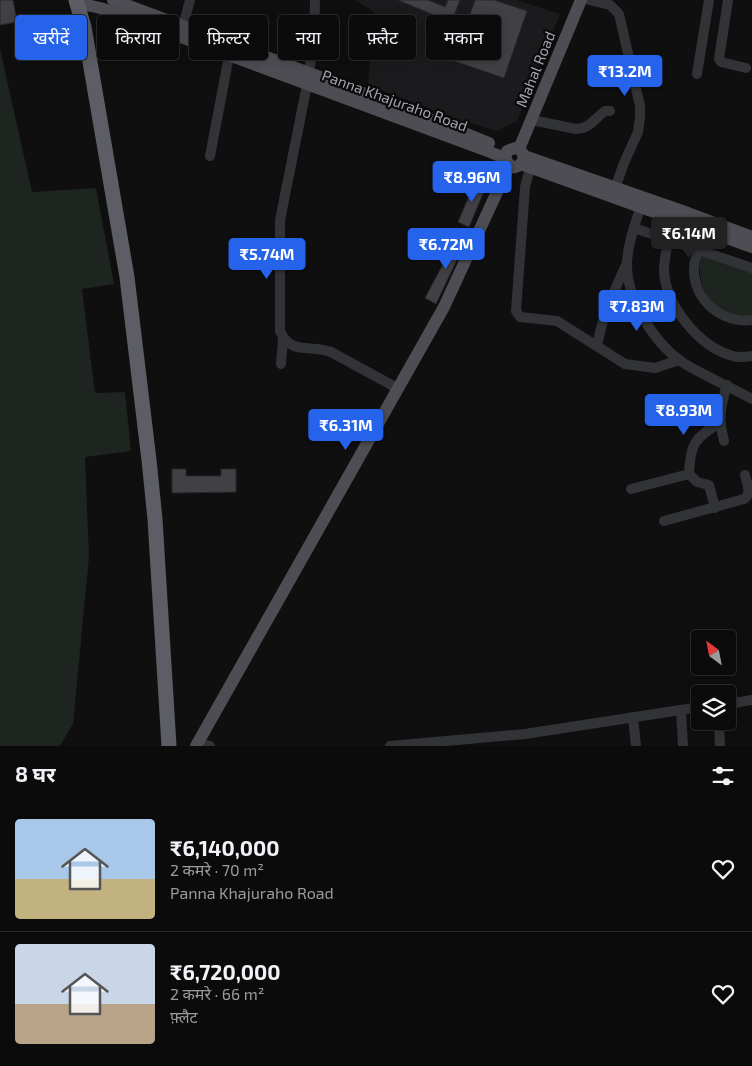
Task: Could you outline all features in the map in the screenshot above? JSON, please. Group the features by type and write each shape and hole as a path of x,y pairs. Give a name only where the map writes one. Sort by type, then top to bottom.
{"highway":[{"path":"81,2 127,277 139,374 154,519 169,746"}],"main road":[{"name":"Panna Khajuraho Road","path":"112,0 183,26 376,108 517,159 752,237"},
{"name":"Mahal Road","path":"201,745 397,388 444,307 517,159 581,0"},
{"name":"Panna Khajuraho Road","path":"81,2 189,41"},
{"name":"Panna Khajuraho Road","path":"243,60 308,79"},
{"name":"Panna Khajuraho Road","path":"614,192 641,206 752,247"}],"street":[{"path":"183,26 190,0"},
{"path":"281,364 283,339 280,331 280,220 308,79 314,35 315,0"},
{"path":"589,0 610,5 619,14 640,106 638,132 614,192"},
{"path":"697,74 708,0"},
{"path":"728,0 719,60 724,64 746,68"},
{"path":"210,156 228,60"},
{"path":"532,120 582,129 590,125 605,111 610,111"},
{"path":"517,159 524,187 517,314 520,317 557,321 619,360 636,366 655,368 679,360"},
{"path":"598,346 600,330 611,299 627,264 634,228 641,206"},
{"path":"634,228 752,268"},
{"path":"709,231 695,259 696,287 712,310 724,317 739,321 752,320"},
{"path":"668,239 664,270 668,288 675,306 687,324 711,347 741,357 752,356"},
{"path":"627,264 630,287 647,324 659,340 679,360 696,371 752,399"},
{"path":"283,339 291,346 321,348 331,352 397,388"},
{"path":"724,441 720,423 720,406 726,385"},
{"path":"689,474 692,447 702,434 720,423"},
{"path":"631,488 689,474"},
{"path":"689,474 697,482 709,485 715,508"},
{"path":"664,521 715,508 748,497 749,493 745,476"},
{"path":"736,703 752,700"},
{"path":"390,746 457,744 691,708"},
{"path":"681,710 683,746"},
{"path":"633,717 636,746"},
{"path":"719,730 720,746"},
{"path":"525,734 525,746"}],"shaded area":[{"path":"355,0 516,0 560,14 517,121 497,131 457,119 368,85 370,60 416,60 416,15 374,15 374,12"},
{"path":"0,49 32,192 96,188 114,284 82,289 95,393 125,392 131,451 85,457 89,557 73,724 60,746 0,746"},
{"path":"702,254 752,272 752,315 728,313 710,299 704,289 701,278"}],"building":[{"path":"0,0 13,0 15,22 0,25"},
{"path":"398,0 428,0 445,7 448,0 460,0 454,15 434,15"},
{"path":"475,0 494,0 527,11 504,78 454,61 501,60 501,15 470,15"},
{"path":"476,180 487,184 469,227 458,222"},
{"path":"459,234 467,238 436,304 425,298"},
{"path":"172,469 186,469 186,476 221,476 221,469 236,469 236,492 172,493"}]}
